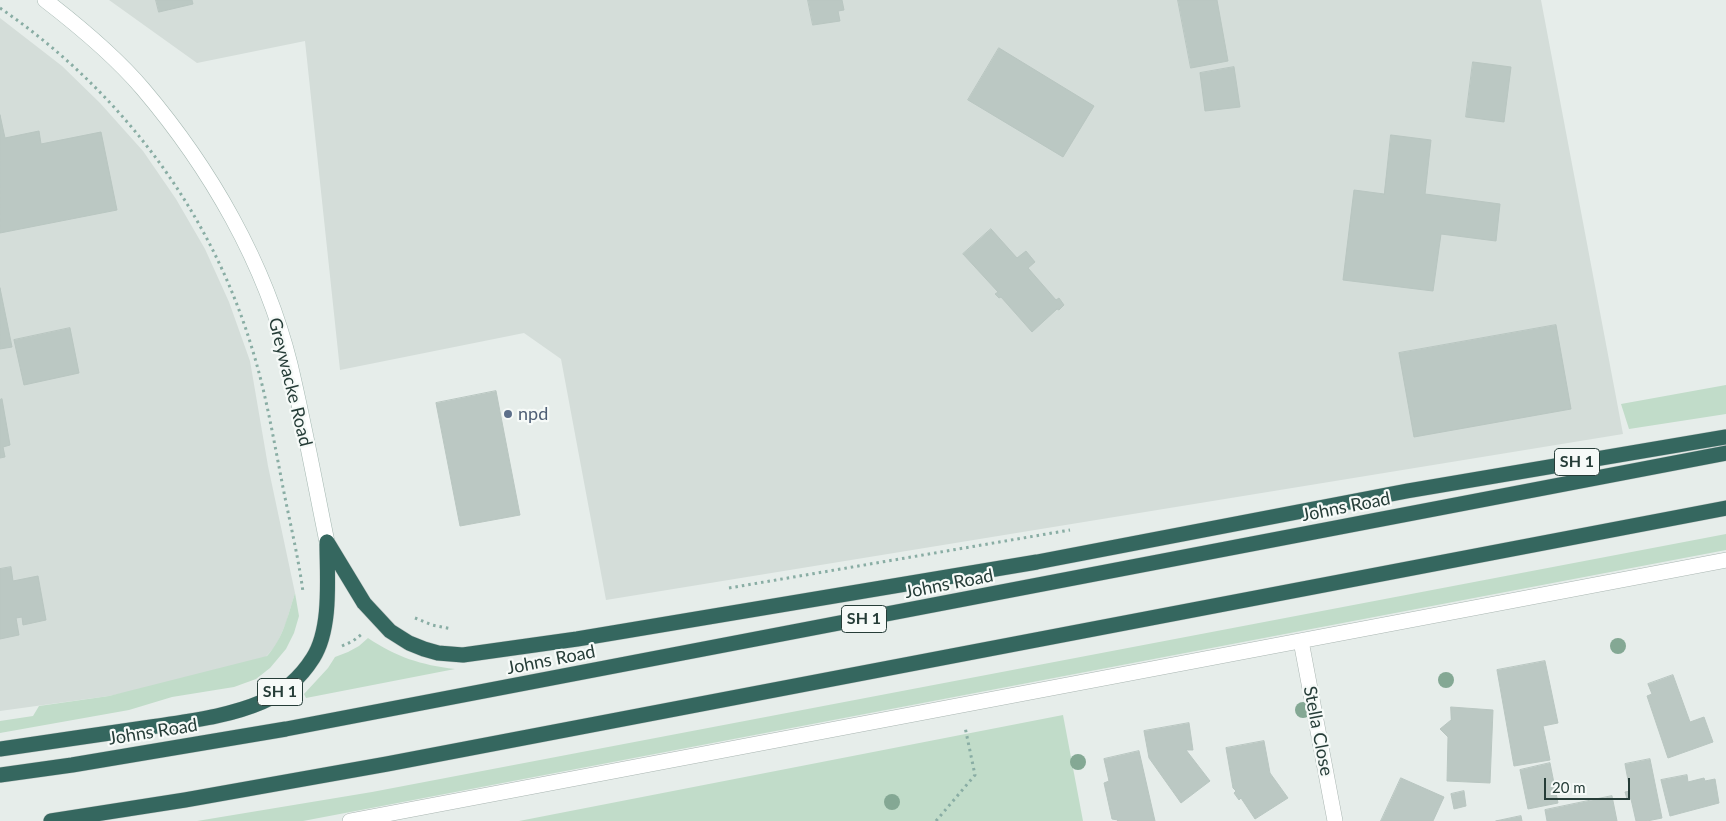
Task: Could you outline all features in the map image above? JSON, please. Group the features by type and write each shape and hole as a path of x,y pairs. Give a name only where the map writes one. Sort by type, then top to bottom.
{"highway":[{"name":"SH 1","path":"327,542 364,603 390,631 409,643 438,653 463,655 577,639 1037,562 1407,491 1726,437"},
{"name":"Johns Road","path":"0,775 72,765 324,722 1726,453"},
{"path":"50,821 185,800 387,764 1726,508"},
{"name":"SH 1","path":"0,749 204,718 249,707 284,690 298,678 314,658 320,642 326,608 327,542"}],"street":[{"name":"Greywacke Road","path":"45,0 76,24 142,88 184,141 222,200 257,268 290,363 327,542"},
{"path":"350,821 1726,560"},
{"name":"Stella Close","path":"1301,642 1335,821"}],"path":[{"path":"0,8 22,23 66,59 106,97 137,131 163,166 204,232 245,325 264,390 303,598"},
{"path":"729,588 1073,530"},
{"path":"412,616 432,625 460,630"},
{"path":"320,642 337,647 345,645 358,637 377,618"},
{"path":"936,821 975,776 960,705"}],"shaded area":[{"path":"109,0 1541,0 1623,434 606,600 561,359 524,333 340,370 305,41 197,63"},
{"path":"0,18 62,66 100,103 143,151 176,199 205,249 229,302 250,361 268,466 295,593 286,623 276,646 256,667 109,696 0,711"}],"green space":[{"path":"1726,385 1726,414 1629,429 1621,404"},
{"path":"1726,534 1726,550 303,821 197,821 372,792"},
{"path":"295,593 299,616 294,633 286,649 270,668 256,679 234,687 172,697 129,710 0,733 0,721 33,716 39,706 109,696 267,656 281,634"},
{"path":"368,638 409,659 455,669 306,698 304,694 328,668 335,657 359,646"},
{"path":"1063,715 1083,821 519,821"}],"building":[{"path":"156,0 192,0 193,4 159,12"},
{"path":"808,0 842,0 844,10 838,11 840,21 813,25"},
{"path":"1178,0 1217,0 1228,61 1191,68"},
{"path":"999,48 1094,106 1063,157 968,100"},
{"path":"1473,62 1511,67 1504,122 1466,117"},
{"path":"1234,67 1240,107 1205,111 1200,73"},
{"path":"0,115 5,138 39,131 41,144 101,132 117,210 0,233"},
{"path":"1391,135 1431,140 1425,194 1500,204 1496,241 1441,234 1433,291 1343,280 1354,190 1384,194"},
{"path":"991,229 1017,258 1026,251 1035,262 1028,268 1056,300 1059,298 1064,305 1032,332 1001,297 999,298 995,294 998,292 963,254"},
{"path":"0,288 12,347 0,349"},
{"path":"1556,325 1571,409 1414,437 1399,353"},
{"path":"70,328 79,373 24,385 14,340"},
{"path":"496,391 520,515 460,526 436,403"},
{"path":"2,399 10,445 3,447 5,457 0,458 0,400"},
{"path":"11,567 13,581 38,576 46,620 23,625 22,617 16,618 19,635 0,639 0,569"},
{"path":"1545,661 1558,723 1543,726 1550,760 1514,766 1497,670"},
{"path":"1673,675 1690,722 1704,717 1713,742 1668,758 1647,696 1652,694 1648,684"},
{"path":"1451,707 1493,710 1490,783 1447,781 1448,737 1440,729 1451,720"},
{"path":"1189,723 1193,750 1186,750 1210,781 1181,803 1149,758 1144,731"},
{"path":"1264,741 1270,773 1288,798 1255,819 1241,798 1239,800 1234,793 1236,791 1233,788 1226,748"},
{"path":"1139,751 1155,821 1117,821 1112,819 1104,783 1109,781 1104,759"},
{"path":"1650,759 1662,818 1636,821 1631,799 1627,799 1625,792 1630,791 1625,764"},
{"path":"1550,763 1558,803 1528,809 1520,770"},
{"path":"1687,775 1688,782 1704,778 1705,781 1715,779 1719,803 1670,816 1661,780"},
{"path":"1401,778 1444,797 1433,821 1381,821"},
{"path":"1464,791 1466,806 1454,809 1451,794"},
{"path":"1612,796 1617,821 1547,821 1545,810"},
{"path":"1521,816 1522,821 1496,821"}],"place":[{"name":"npd","path":"508,414"}]}
